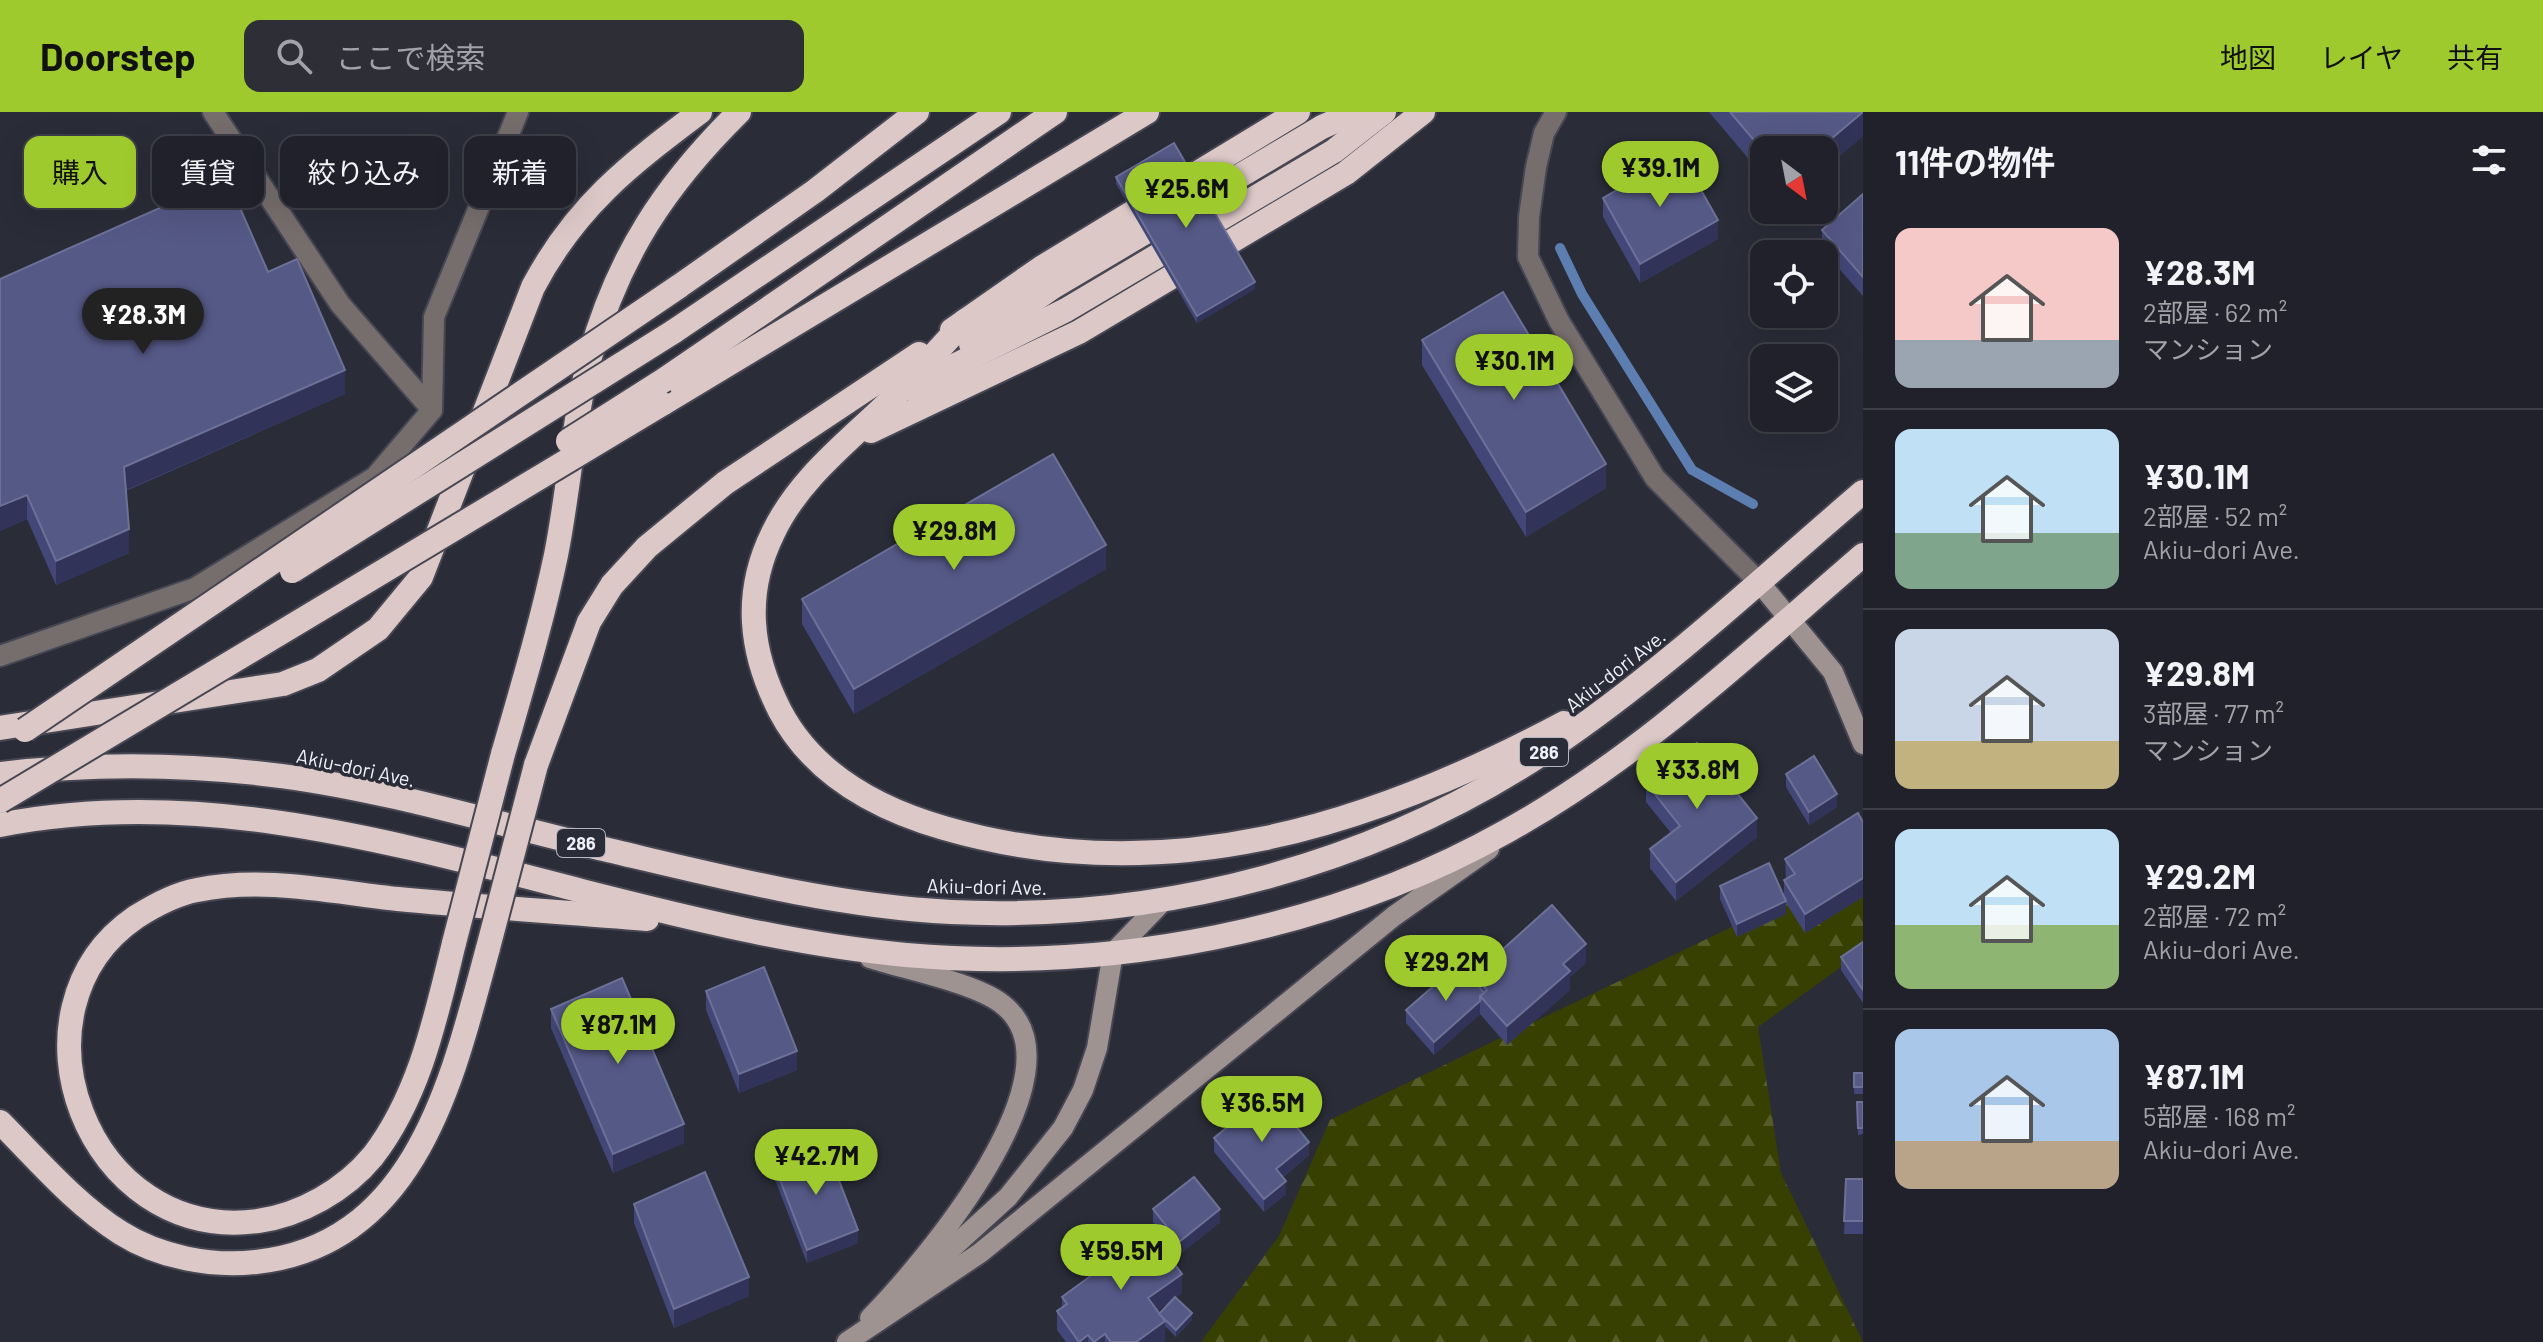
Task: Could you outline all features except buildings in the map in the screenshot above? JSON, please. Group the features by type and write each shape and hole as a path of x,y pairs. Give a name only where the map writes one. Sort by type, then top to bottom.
{"highway":[{"path":"0,728 283,684 318,670 378,629 421,577 533,287 555,246 582,211 634,163 700,112"},
{"path":"733,926 400,899 279,884 230,885 195,890 160,903 125,923 93,950 75,976 63,1009 59,1039 60,1075 69,1107 85,1140 106,1167 131,1190 163,1209 198,1220 235,1224 274,1218 307,1207 342,1185 372,1157 394,1123 430,1038 454,943 503,754 543,612 590,359 612,290 655,207 683,171 739,112"},
{"path":"25,730 247,583 678,287 815,191 917,112"},
{"path":"0,745 358,531 673,332 999,112"},
{"path":"663,392 1055,112"},
{"path":"0,801 663,392 1147,112"},
{"path":"0,1122 87,1208 122,1234 158,1250 198,1261 236,1265 274,1260 310,1250 377,1205 404,1174 427,1137 446,1094 536,765 589,622 612,585 684,514 803,435 1041,268 1298,112"},
{"path":"893,397 1053,287 1322,127 1356,112"},
{"path":"803,435 893,397 1066,310 1334,151 1384,112"},
{"path":"1346,173 1398,112"},
{"path":"838,450 907,411 1079,332 1346,173 1423,112"},
{"path":"965,321 792,501 773,531 753,593 753,627 759,663 788,726 812,756 841,781 877,802 922,821 984,839 1044,850 1107,855 1230,846 1292,834 1357,815 1481,766 1597,705 1660,667"},
{"path":"893,397 994,373"},
{"name":"Akiu-dori Ave.","path":"0,774 128,766 207,768 284,777 365,791 711,874 891,906 949,912 1018,913 1088,911 1163,901 1304,866 1371,843 1432,815 1547,751 1660,667 1863,492"},
{"name":"286","path":"0,825 123,809 278,820 429,851 733,926 834,946 911,955 976,957 1113,953 1241,931 1376,891 1444,864 1509,831 1574,790 1678,715 1863,555"}],"street":[{"path":"213,112 340,304 432,410"},
{"path":"0,656 195,588 375,477 432,410 434,317 518,112"},
{"path":"1556,112 1544,133 1536,167 1529,217 1528,257 1559,321 1655,478 1759,582 1833,672 1863,744"},
{"path":"847,1342 980,1253 1394,916 1574,790"},
{"path":"840,1342 958,1245 1008,1197 1063,1128 1083,1090 1097,1048 1113,953 1163,901"},
{"path":"834,946 982,993 1002,1004 1018,1020 1029,1058 1016,1108 996,1151 966,1200 913,1270 864,1324"}],"green space":[{"path":"1863,864 1863,951 1758,1027 1781,1173 1863,1342 1201,1342 1279,1236 1330,1120"}],"waterway":[{"path":"1560,248 1582,294 1692,470 1753,504"}]}
